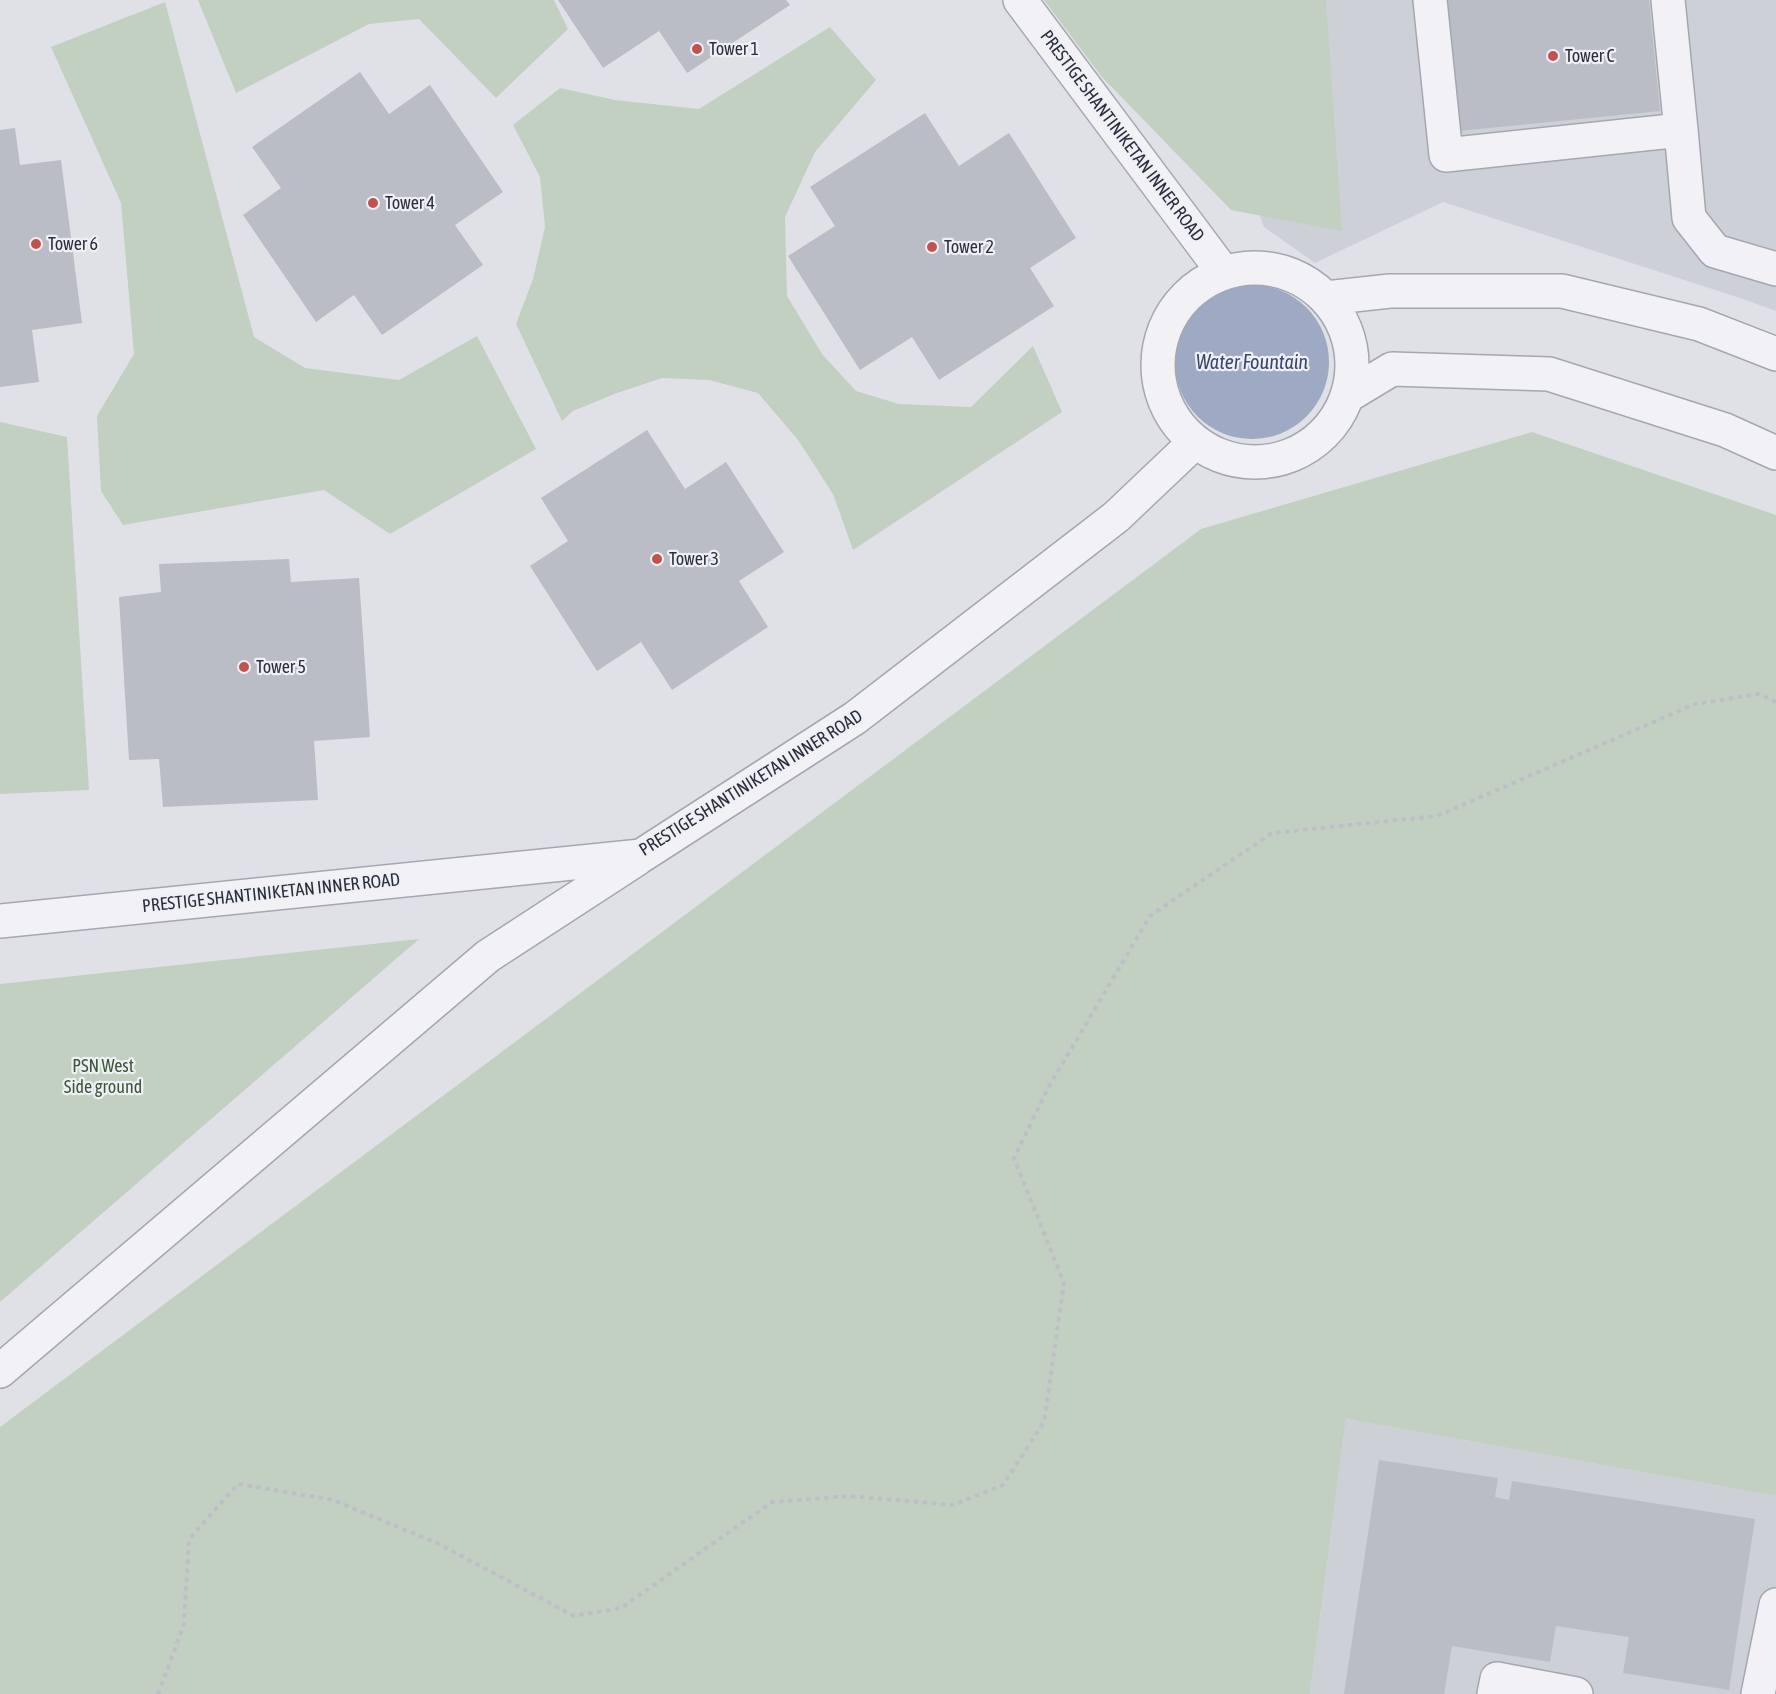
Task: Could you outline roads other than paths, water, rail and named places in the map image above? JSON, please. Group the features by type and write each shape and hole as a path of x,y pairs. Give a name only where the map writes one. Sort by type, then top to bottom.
{"street":[{"name":"PRESTIGE SHANTINIKETAN INNER ROAD","path":"1020,0 1224,273"},
{"path":"1430,0 1446,155 1681,130"},
{"path":"1668,0 1689,218 1714,251 1776,269"},
{"path":"1251,267 1278,270 1304,280 1326,298 1341,318 1350,343 1353,369 1349,395 1337,420 1319,440 1297,455 1271,462 1244,463 1218,456 1195,442 1174,420 1162,393 1158,363 1163,334 1176,307 1197,286 1224,273 1251,267"},
{"path":"1326,298 1390,291 1562,291 1699,324 1776,354"},
{"path":"1349,395 1392,369 1549,374 1725,430 1776,453"},
{"name":"PRESTIGE SHANTINIKETAN INNER ROAD","path":"0,921 641,856 855,718 1116,517 1195,442"},
{"path":"0,1371 488,956 641,856"},
{"path":"1758,1694 1776,1605"},
{"path":"1494,1694 1497,1679 1576,1694"}],"water":[{"name":"Water Fountain","path":"1252,285 1281,291 1295,298 1306,308 1316,319 1323,333 1329,362 1323,391 1316,405 1306,416 1295,426 1281,433 1252,439 1223,433 1209,426 1198,416 1188,405 1181,391 1175,362 1181,333 1188,319 1198,308 1209,298 1223,291"}],"place":[{"name":"Tower 1","path":"697,49"},
{"name":"Tower C","path":"1553,56"},
{"name":"Tower 4","path":"373,203"},
{"name":"Tower 6","path":"36,244"},
{"name":"Tower 2","path":"932,247"},
{"name":"Tower 3","path":"657,559"},
{"name":"Tower 5","path":"244,667"}],"park label":[{"name":"PSN West Side ground","path":"103,1076"}]}
